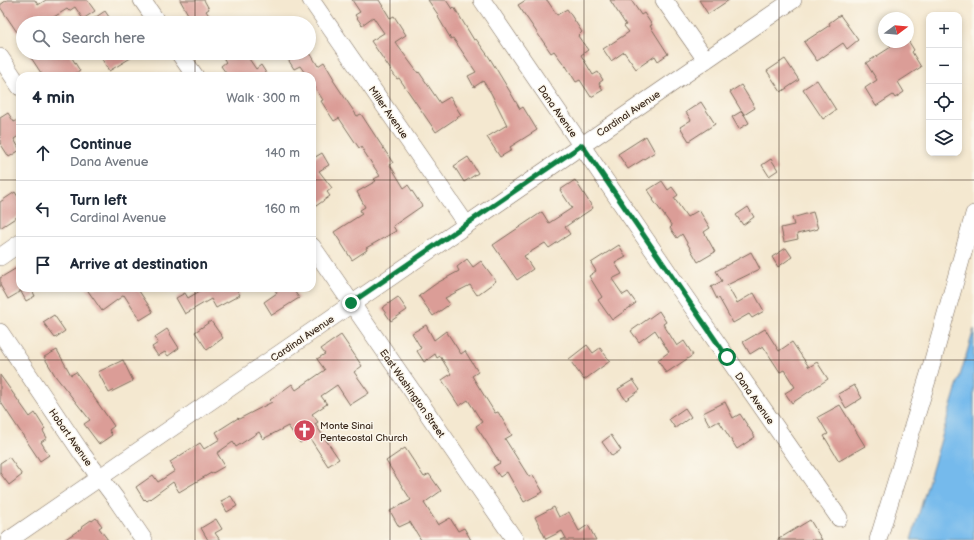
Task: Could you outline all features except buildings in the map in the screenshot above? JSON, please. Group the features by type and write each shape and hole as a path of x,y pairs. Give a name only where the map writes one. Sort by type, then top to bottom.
{"street":[{"path":"142,0 153,16"},
{"name":"Miller Avenue","path":"311,0 466,224"},
{"name":"Dana Avenue","path":"482,0 674,281 839,518"},
{"path":"664,0 706,60"},
{"name":"Cardinal Avenue","path":"9,540 793,0"},
{"path":"0,57 16,81"},
{"path":"184,60 192,72"},
{"path":"878,540 929,374 974,214"},
{"path":"0,257 16,246"},
{"name":"East Washington Street","path":"316,252 515,540"},
{"name":"Hobart Avenue","path":"0,332 83,455 144,540"}],"water":[{"path":"974,329 974,540 911,540"}],"place":[{"name":"Monte Sinai Pentecostal Church","path":"305,431"}],"route":[{"path":"351,303 582,145 727,357"}]}
